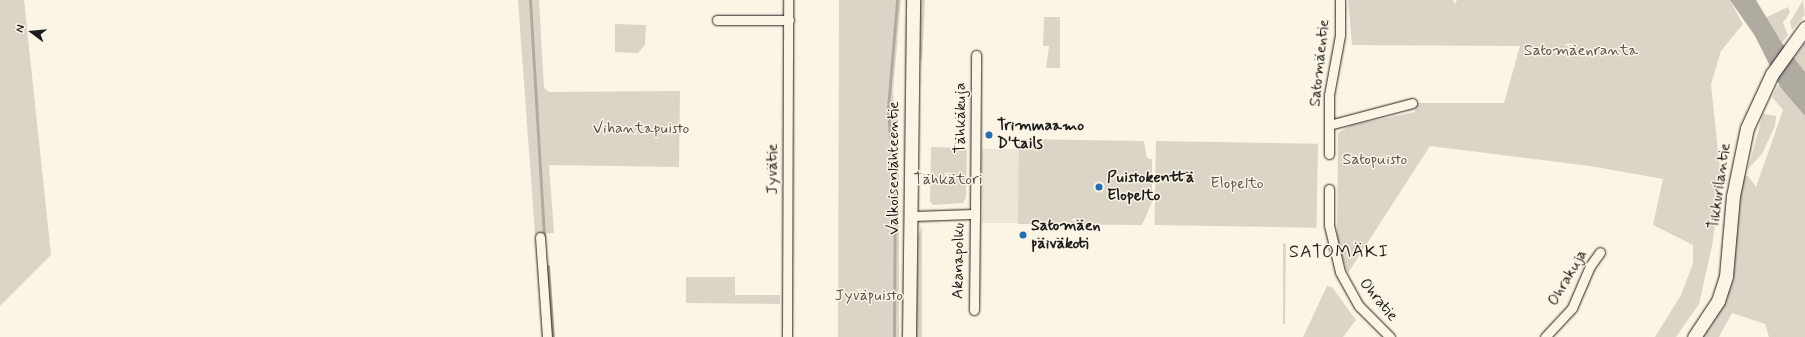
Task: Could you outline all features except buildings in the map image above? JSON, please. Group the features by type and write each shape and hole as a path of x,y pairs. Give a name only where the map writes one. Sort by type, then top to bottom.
{"street":[{"name":"Jyvätie","path":"787,337 788,0"},
{"name":"Valkoisenlähteentie","path":"909,337 913,0"},
{"name":"Satomäentie","path":"1329,154 1331,78 1340,35 1340,0"},
{"path":"717,20 789,20"},
{"name":"Tikkurilantie","path":"1696,336 1723,288 1738,160 1755,108 1782,58 1805,28"},
{"name":"Tähkäkuja","path":"975,214 976,55"},
{"path":"1329,125 1412,103"},
{"name":"Ohratie","path":"1329,189 1329,225 1338,267 1359,306 1390,337"},
{"path":"911,216 975,214"},
{"name":"Akanapolku","path":"974,310 975,214"},
{"path":"540,237 547,337"},
{"name":"Ohrakuja","path":"1545,337 1572,308 1590,266 1600,252"}],"shaded area":[{"path":"1730,0 1756,0 1782,43 1805,72 1805,116 1781,88 1755,36"},
{"path":"982,149 1019,149 1019,223 982,223"}],"green space":[{"path":"0,0 24,0 51,255 0,306"},
{"name":"Vihantapuisto","path":"518,0 539,0 544,88 549,92 680,91 679,167 549,165 554,233 535,234"},
{"name":"Jyväpuisto","path":"839,0 901,0 893,92 899,170 899,337 838,337"},
{"path":"919,0 925,0 922,64 919,50"},
{"path":"1348,0 1453,0 1455,4 1457,0 1730,0 1743,24 1721,51 1711,84 1721,179 1712,246 1699,304 1676,337 1655,337 1681,295 1693,263 1693,245 1653,225 1663,179 1590,166 1430,146 1348,273 1337,245 1338,133 1352,125 1415,112 1415,103 1504,103 1520,46 1352,45"},
{"path":"1803,0 1805,15 1792,30 1790,22"},
{"path":"1788,7 1790,12 1783,23 1788,35 1782,43 1765,18"},
{"path":"1044,17 1060,17 1060,68 1046,68 1049,46 1043,46"},
{"path":"615,24 646,25 645,45 638,53 615,52"},
{"path":"1805,42 1805,72 1793,59"},
{"path":"1779,84 1805,116 1805,337 1769,337 1765,324 1732,313 1719,337 1702,337 1717,315 1732,274 1742,177 1748,176 1756,187 1783,110 1772,97"},
{"path":"1763,114 1776,116 1775,126 1762,154 1748,169"},
{"path":"1019,139 1144,141 1147,158 1152,159 1152,202 1142,225 1018,224"},
{"name":"Elopelto","path":"1156,141 1318,144 1317,228 1155,225"},
{"name":"Tähkätori","path":"931,147 967,148 966,198 963,203 933,205 930,201"},
{"path":"922,226 922,337 916,337 918,236"},
{"path":"1283,243 1286,244 1285,324 1283,324"},
{"path":"686,277 735,277 735,295 780,295 780,304 686,303"},
{"path":"1327,286 1332,287 1356,320 1343,337 1303,337"}],"waterway":[{"path":"530,0 544,237"},
{"path":"890,136 888,108 897,0"},
{"path":"891,147 895,184 894,337"},
{"path":"548,266 553,337"}],"place":[{"name":"Trimmaamo D'tails","path":"989,135"},
{"name":"Puistokenttä Elopelto","path":"1099,187"},
{"name":"Satomäen päiväkoti","path":"1023,235"}],"district":[{"name":"SATOMÄKI","path":"1339,252"}],"park label":[{"name":"Satomäenranta","path":"1581,51"},
{"name":"Satopuisto","path":"1375,160"}]}
